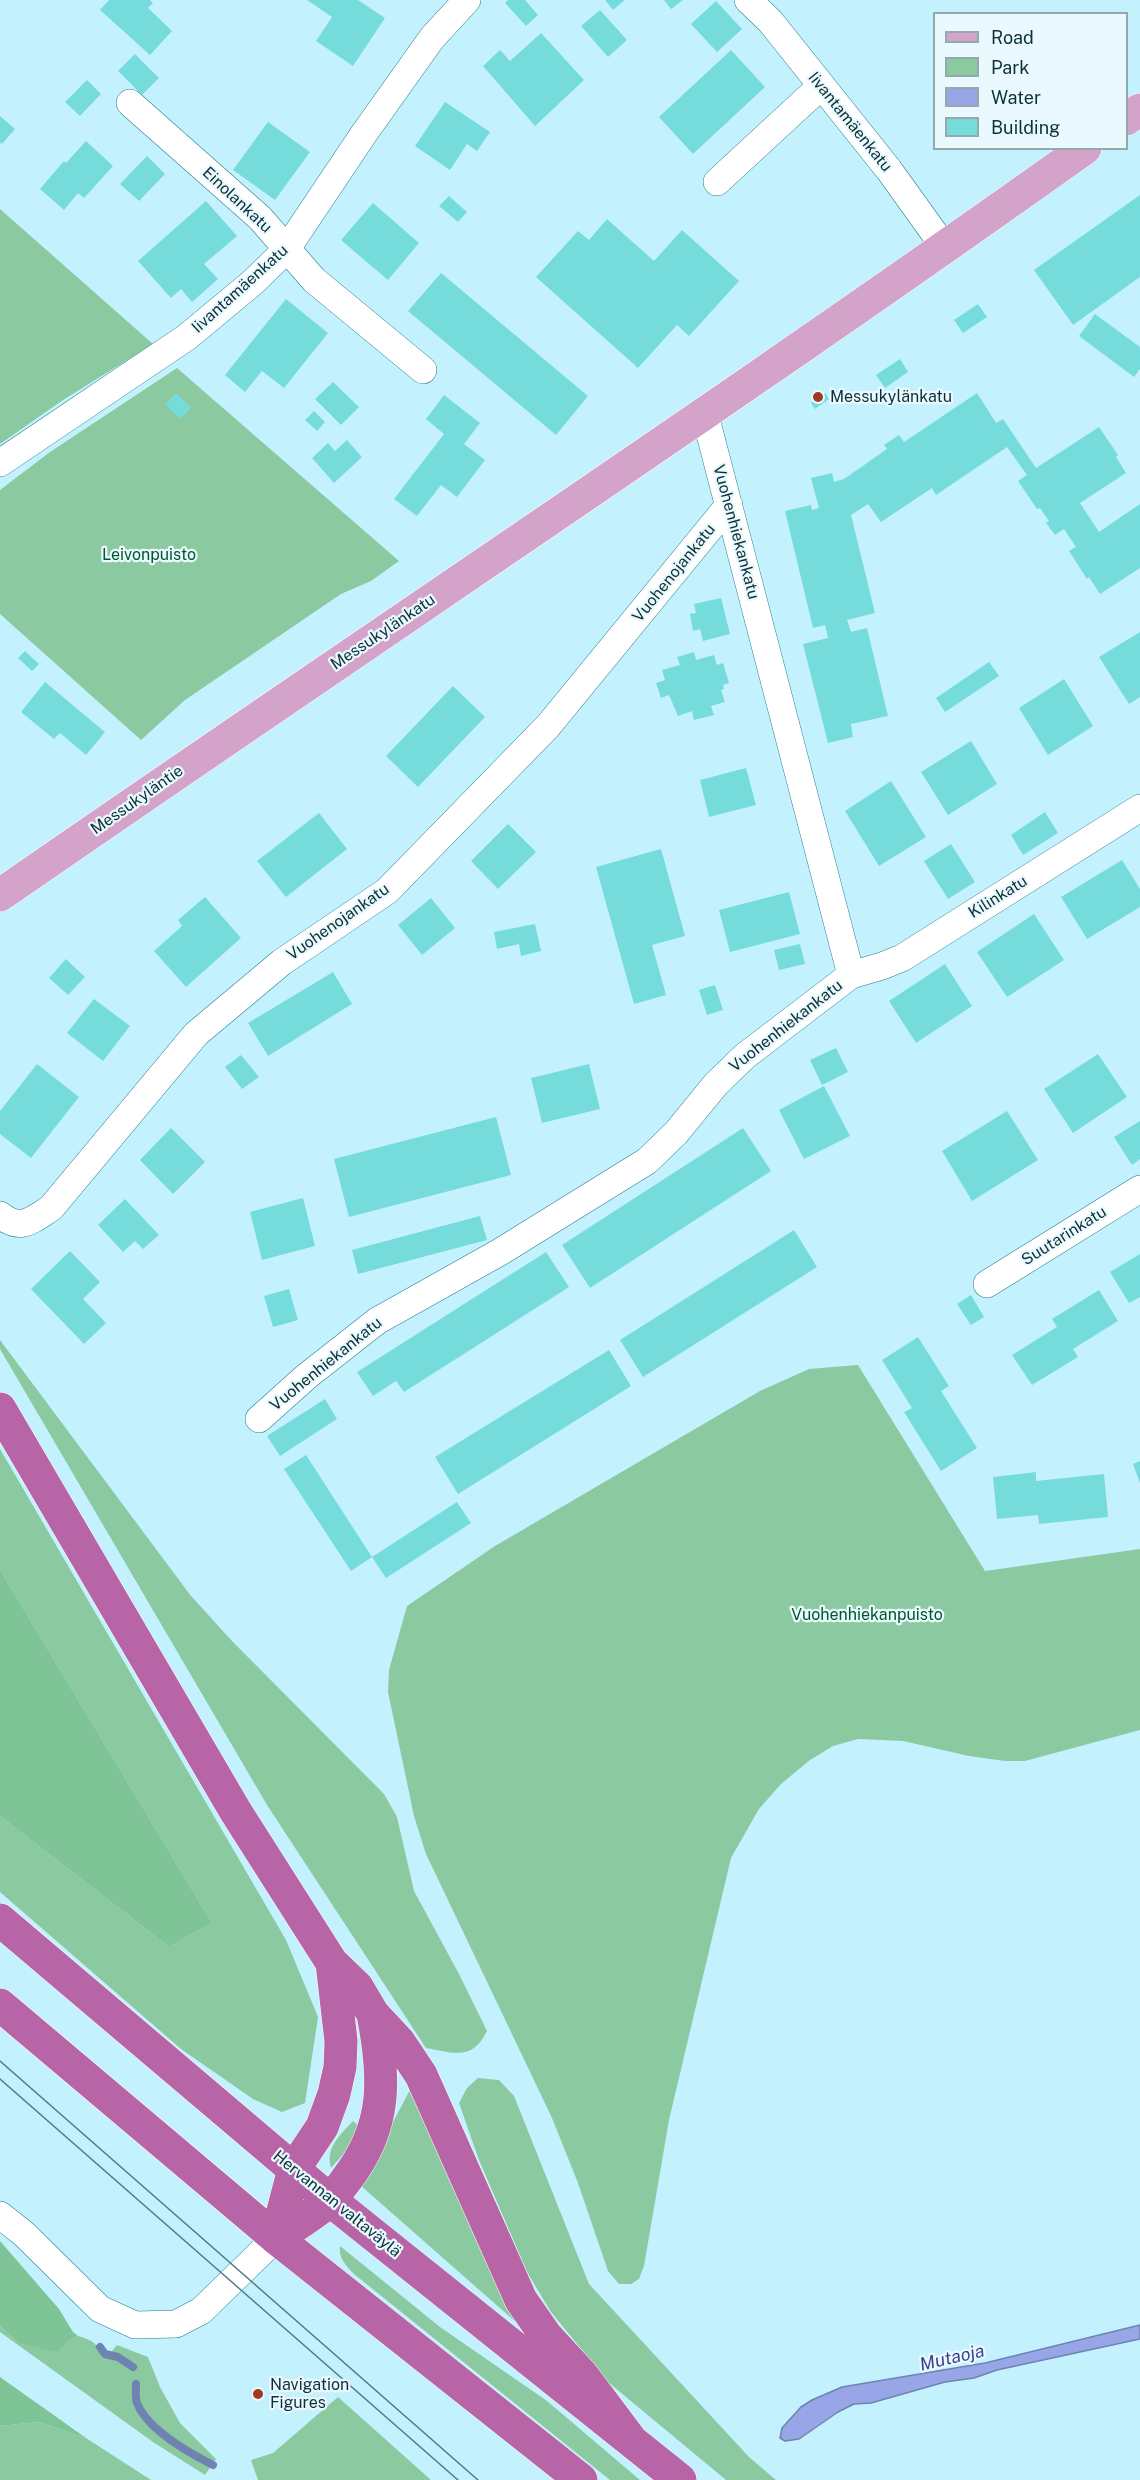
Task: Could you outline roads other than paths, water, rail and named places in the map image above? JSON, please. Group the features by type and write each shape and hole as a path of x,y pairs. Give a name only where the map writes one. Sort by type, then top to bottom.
{"highway":[{"path":"0,1409 236,1812 332,1963 357,1987 374,2014 399,2042 421,2075 521,2300 546,2336 582,2375 630,2439"},
{"name":"Hervannan valtaväylä","path":"0,1920 330,2200 680,2480"},
{"path":"276,2238 294,2169 321,2127 334,2094 340,2067 341,2041 332,1963"},
{"path":"0,2005 276,2238 581,2480"},
{"path":"276,2238 330,2200 357,2166 371,2138 382,2098 381,2059 374,2014"}],"main road":[{"name":"Messukylänkatu","path":"274,705 705,415 1082,150"},
{"name":"Messukyläntie","path":"0,895 274,705"}],"street":[{"name":"Iivantamäenkatu","path":"0,463 187,337 286,250 363,135 432,38 466,0"},
{"name":"Iivantamäenkatu","path":"748,0 770,21 889,170 945,248"},
{"path":"717,182 821,86"},
{"name":"Einolankatu","path":"130,103 260,218 314,280 423,370"},
{"name":"Vuohenhiekankatu","path":"259,1419 307,1376 377,1321 500,1252 647,1161 676,1133 716,1084 737,1064 769,1036 851,975 705,415"},
{"name":"Vuohenojankatu","path":"0,1215 9,1222 27,1224 51,1208 196,1034 282,962 387,891 577,693 729,505"},
{"name":"Kilinkatu","path":"851,975 902,958 1140,808"},
{"name":"Suutarinkatu","path":"987,1284 1140,1189"},
{"path":"0,2215 24,2234 100,2309 135,2325 176,2324 201,2311 276,2238"}],"water":[{"path":"1140,2325 1140,2339 997,2370 974,2378 945,2382 871,2403 854,2404 838,2412 799,2439 785,2441 780,2438 782,2428 801,2407 842,2387 985,2363"}],"waterway":[{"path":"100,2347 105,2354 118,2357 133,2367"},
{"path":"136,2384 137,2403 150,2422 181,2447 213,2465"}],"tram line":[{"path":"0,2061 478,2480"},
{"path":"0,2079 458,2480"}],"place":[{"name":"Messukylänkatu","path":"818,397"},
{"name":"Navigation Figures","path":"258,2394"}],"park label":[{"name":"Leivonpuisto","path":"149,555"},
{"name":"Vuohenhiekanpuisto","path":"867,1615"}],"water label":[{"name":"Mutaoja","path":"952,2358"}]}
